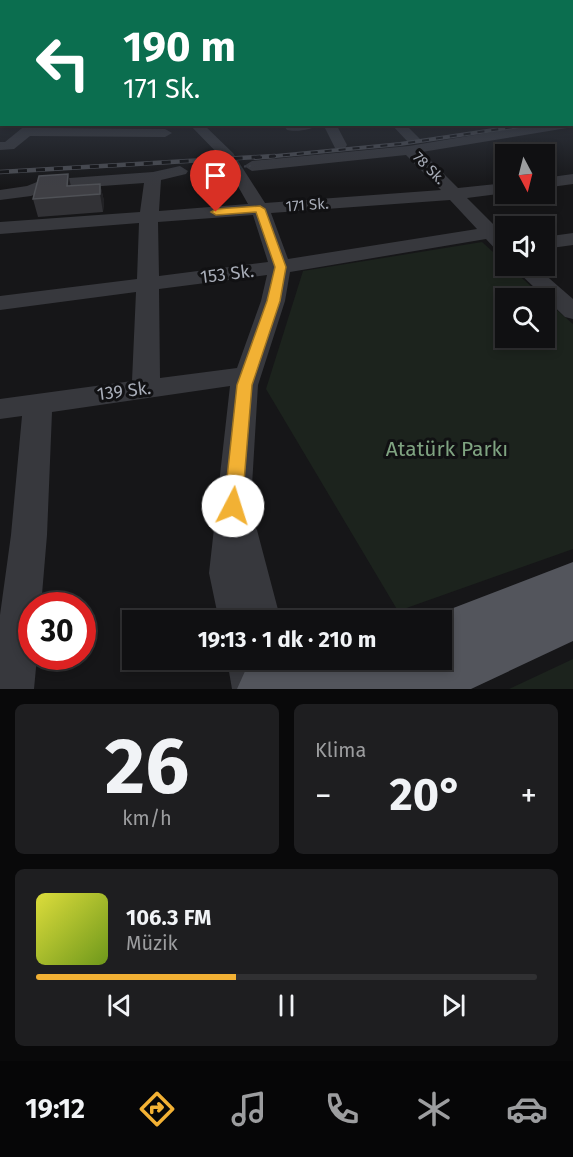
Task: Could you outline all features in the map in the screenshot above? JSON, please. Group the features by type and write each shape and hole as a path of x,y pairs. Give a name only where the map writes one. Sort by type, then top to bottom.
{"main road":[{"path":"452,634 573,585"},
{"path":"407,689 573,615"},
{"path":"276,680 334,670"}],"street":[{"path":"203,126 228,156 260,209 280,267 273,301 244,385 228,573 236,610"},
{"path":"292,127 299,126"},
{"path":"330,126 340,145"},
{"path":"399,126 415,146"},
{"path":"252,166 415,146 509,126"},
{"path":"516,126 529,132"},
{"path":"5,146 31,128 165,133"},
{"path":"228,156 340,145 415,146 461,151 570,129"},
{"name":"78 Sk.","path":"415,146 570,129"},
{"name":"78 Sk.","path":"415,146 495,237"},
{"path":"0,195 32,191 42,185 153,177 180,171"},
{"path":"146,388 149,216 153,177"},
{"path":"555,181 573,179"},
{"name":"171 Sk.","path":"2,232 149,216 495,189"},
{"path":"555,241 573,239"},
{"name":"153 Sk.","path":"0,303 280,267 495,245"},
{"path":"534,276 573,312"},
{"name":"139 Sk.","path":"0,409 248,375"},
{"path":"12,689 29,535 38,402"},
{"path":"233,506 258,610"}],"path":[{"path":"204,170 252,166"}],"green space":[{"name":"Atatürk Parkı","path":"482,242 495,254 495,276 520,276 533,288 495,288 495,348 555,348 555,308 573,324 573,549 397,610 266,389 303,271"},
{"path":"573,659 573,689 509,689"}],"building":[{"path":"68,174 67,186 100,184 100,194 33,199 39,176"}],"railway":[{"path":"255,158 400,144 520,126"},
{"path":"0,172 275,156"}],"route":[{"path":"216,212 260,209 280,267 273,301 244,385 233,506"}]}
